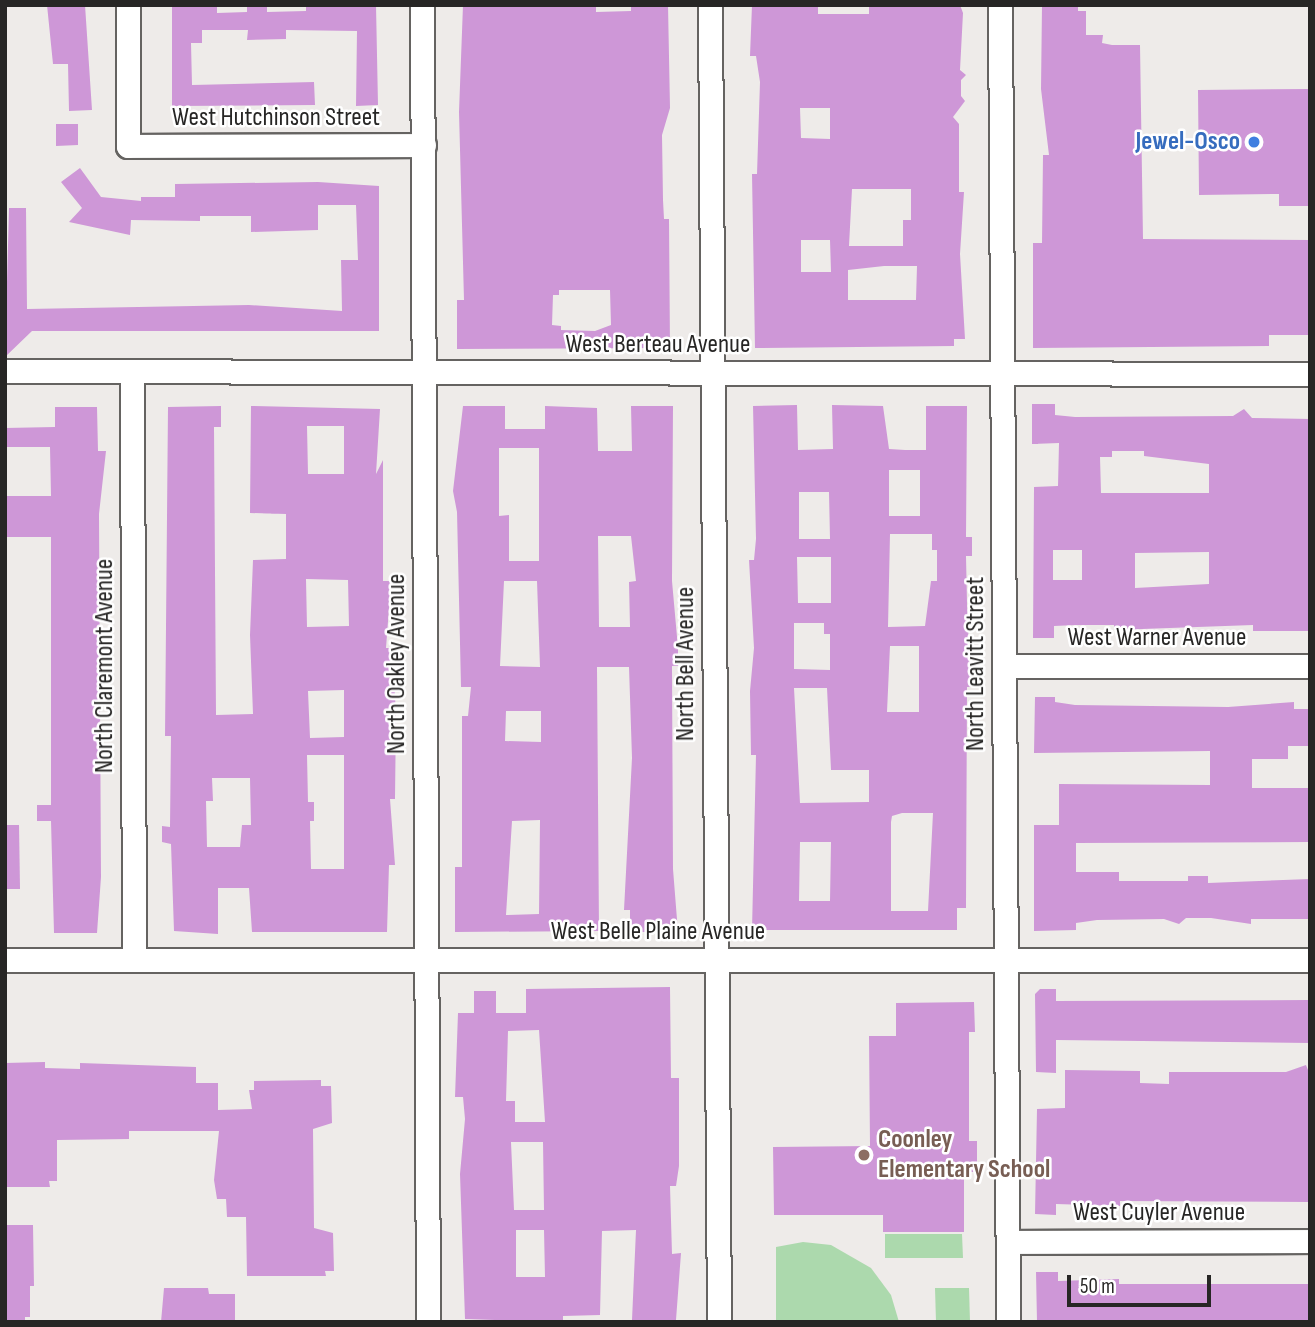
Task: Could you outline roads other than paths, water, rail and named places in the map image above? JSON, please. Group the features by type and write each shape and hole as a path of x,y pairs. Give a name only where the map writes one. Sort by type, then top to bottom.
{"street":[{"name":"West Hutchinson Street","path":"128,5 128,146 425,145"},
{"name":"North Oakley Avenue","path":"422,5 425,145 428,1322"},
{"name":"North Bell Avenue","path":"709,5 719,1322"},
{"name":"North Leavitt Street","path":"1000,5 1008,1322"},
{"name":"West Berteau Avenue","path":"5,372 1310,374"},
{"name":"North Claremont Avenue","path":"132,372 134,960"},
{"name":"West Warner Avenue","path":"1004,666 1310,666"},
{"name":"West Belle Plaine Avenue","path":"5,960 1310,960"},
{"name":"West Cuyler Avenue","path":"1007,1242 1310,1241"}],"place":[{"name":"Jewel-Osco","path":"1254,142"},
{"name":"Coonley Elementary School","path":"864,1155"}]}
